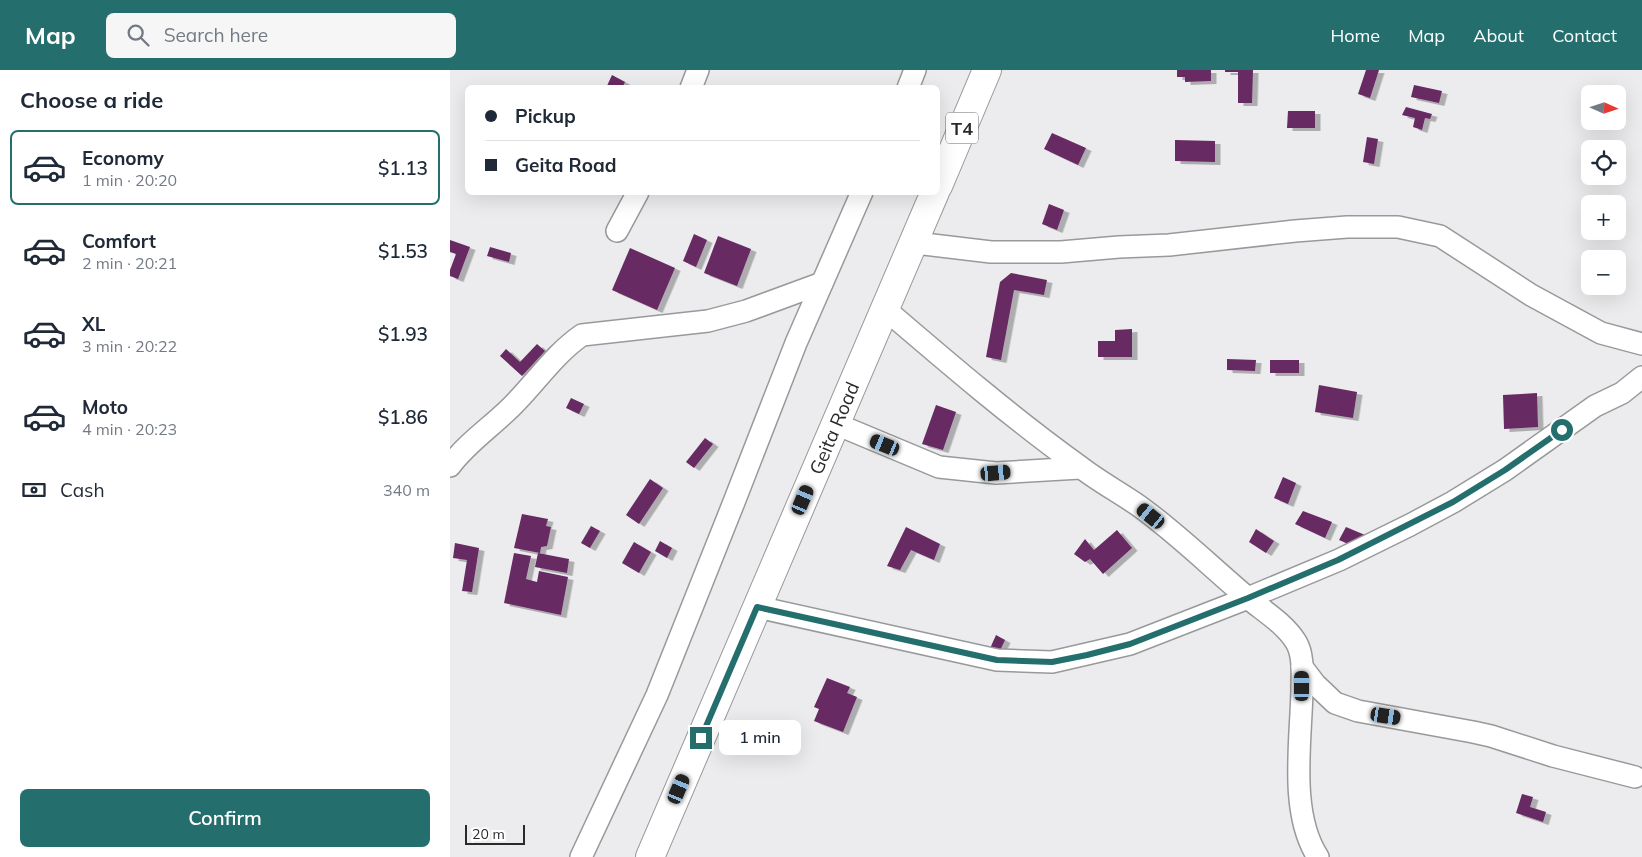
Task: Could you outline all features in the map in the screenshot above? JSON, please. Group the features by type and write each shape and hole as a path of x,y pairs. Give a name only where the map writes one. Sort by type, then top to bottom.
{"highway":[{"name":"T4","path":"940,181 987,70"},
{"name":"Geita Road","path":"650,857 933,195"}],"street":[{"path":"692,85 698,70"},
{"path":"909,85 915,70"},
{"path":"617,231 636,195"},
{"path":"582,857 657,695 796,343 861,195"},
{"path":"914,241 924,244 992,252 1061,252 1169,246 1295,231 1347,227 1398,227 1440,236 1531,295 1601,333 1642,344"},
{"path":"450,466 487,428 517,402 546,367 570,343 582,335 708,321 746,311 822,283"},
{"path":"885,309 992,399 1080,468 1138,505 1204,558 1248,598 1288,630 1297,644 1302,667 1302,705 1298,758 1300,796 1312,848 1318,857"},
{"path":"757,607 997,660 1052,662 1130,644 1248,598 1338,560 1453,502 1505,470 1595,406 1622,394 1642,377"},
{"path":"836,424 939,467 996,473 1080,468"},
{"path":"1302,667 1315,684 1335,703 1358,711 1473,732 1553,756 1635,777"}],"building":[{"path":"1177,70 1211,70 1211,81 1185,82 1185,77 1177,77"},
{"path":"1225,70 1253,70 1252,103 1238,103 1238,72 1225,72"},
{"path":"1366,70 1379,70 1370,98 1358,94"},
{"path":"612,75 625,82 624,85 607,85"},
{"path":"1414,85 1442,91 1439,103 1411,97"},
{"path":"1406,107 1432,114 1430,119 1425,118 1422,130 1413,127 1415,118 1402,115"},
{"path":"1288,111 1315,111 1315,128 1287,128"},
{"path":"1052,133 1086,148 1078,165 1044,149"},
{"path":"1367,137 1378,139 1374,164 1363,162"},
{"path":"1175,140 1215,141 1215,162 1175,161"},
{"path":"1049,204 1064,210 1057,230 1042,224"},
{"path":"694,234 707,240 696,267 683,261"},
{"path":"718,236 751,249 737,286 704,273"},
{"path":"450,240 470,247 458,279 450,276 450,270 456,254 450,252"},
{"path":"490,247 511,253 509,262 487,256"},
{"path":"630,248 675,268 657,310 612,290"},
{"path":"1011,273 1047,280 1044,295 1014,290 1001,360 986,357 1000,282"},
{"path":"1132,329 1132,357 1098,357 1098,341 1115,341 1115,330"},
{"path":"537,344 545,351 522,376 500,356 506,349 520,362"},
{"path":"1227,359 1256,360 1255,371 1227,370"},
{"path":"1270,360 1299,360 1299,373 1270,373"},
{"path":"1319,385 1357,392 1353,418 1315,412"},
{"path":"1537,393 1538,427 1504,429 1503,395"},
{"path":"571,398 584,404 579,414 566,408"},
{"path":"936,405 956,412 943,450 922,444"},
{"path":"705,438 713,444 694,468 686,462"},
{"path":"1283,477 1296,483 1288,504 1274,498"},
{"path":"650,479 663,488 639,524 626,515"},
{"path":"1303,511 1332,522 1325,538 1295,524"},
{"path":"522,514 548,519 546,526 551,527 547,546 541,547 540,553 514,548"},
{"path":"591,526 600,531 590,548 581,543"},
{"path":"906,527 940,544 934,560 911,550 900,570 887,566"},
{"path":"1346,527 1365,535 1358,548 1339,540"},
{"path":"1256,529 1274,541 1266,553 1249,542"},
{"path":"1117,530 1132,548 1103,574 1090,559 1085,562 1074,554 1085,539 1094,550"},
{"path":"660,541 672,548 667,558 655,551"},
{"path":"634,542 651,552 639,573 622,563"},
{"path":"455,543 479,548 472,592 462,591 467,560 453,558"},
{"path":"514,553 531,556 526,579 537,582 539,571 568,577 561,615 504,603"},
{"path":"538,553 569,559 567,573 535,567"},
{"path":"996,635 1005,640 995,661 988,653"},
{"path":"827,678 850,687 847,693 857,697 843,732 814,721 819,709 814,707"},
{"path":"1522,794 1533,797 1530,807 1546,812 1543,822 1516,813"}],"route":[{"path":"701,738 757,607 997,660 1052,662 1087,655 1130,644 1248,598 1338,560 1453,502 1505,470 1562,430"}]}
